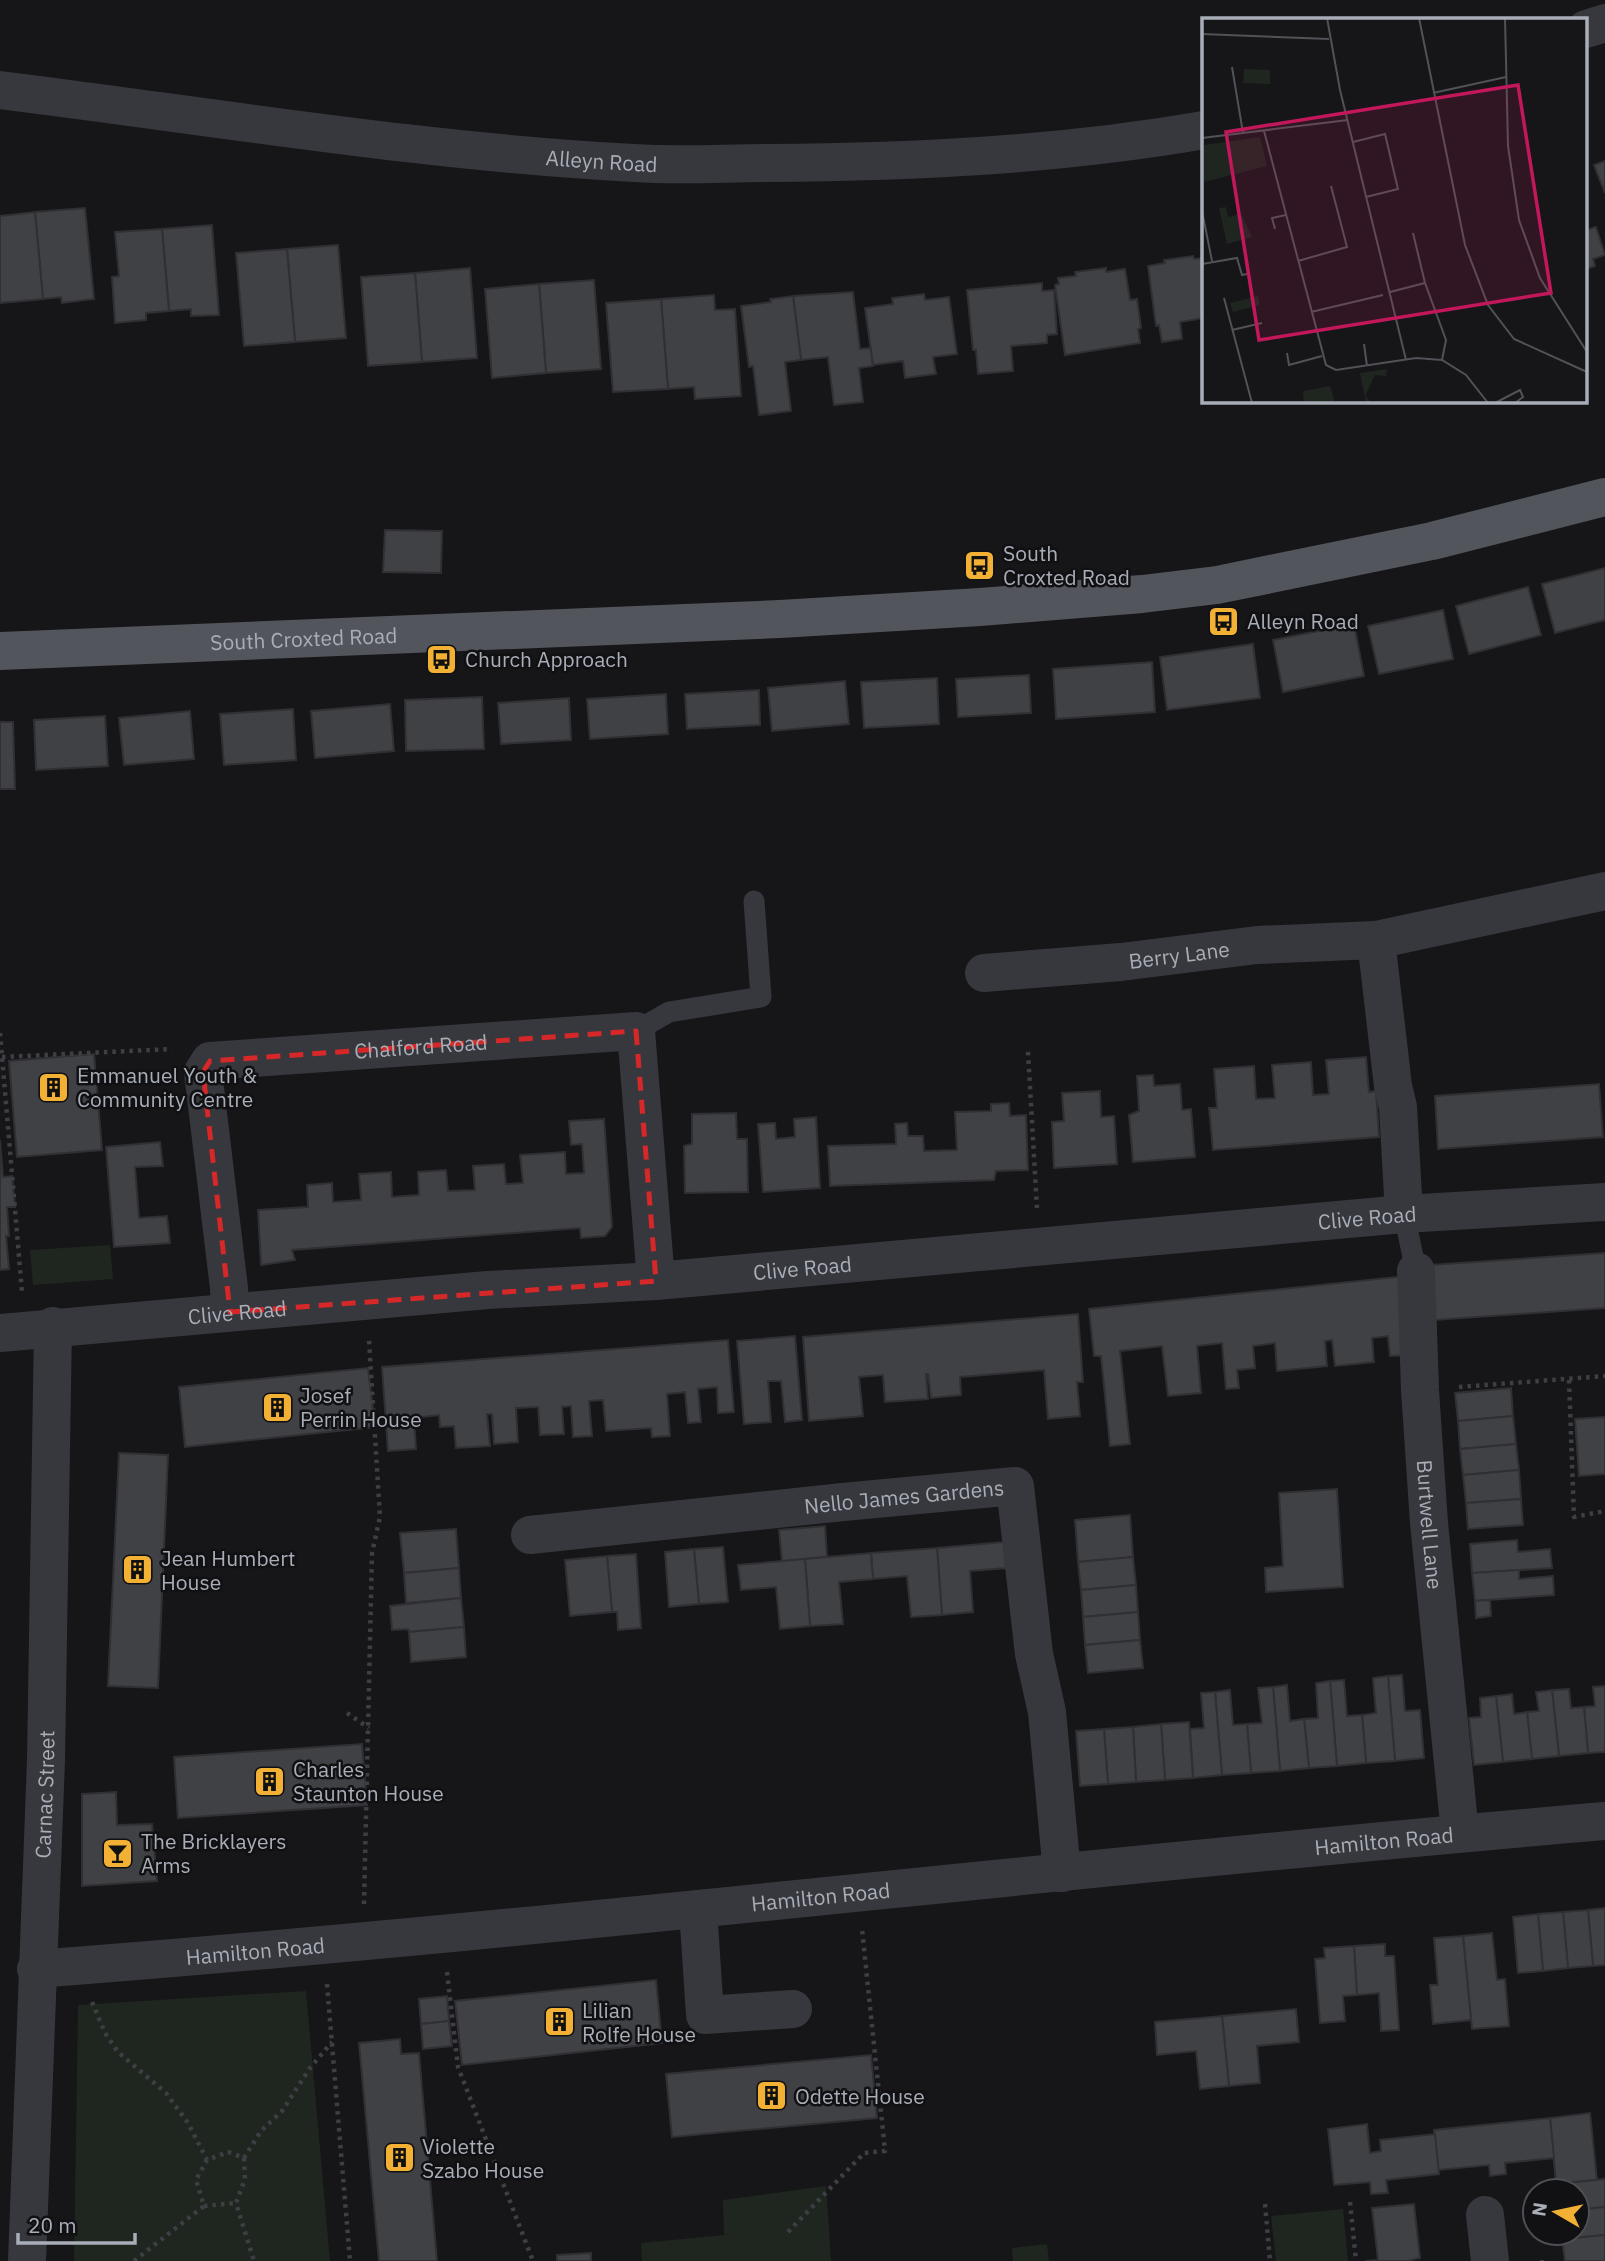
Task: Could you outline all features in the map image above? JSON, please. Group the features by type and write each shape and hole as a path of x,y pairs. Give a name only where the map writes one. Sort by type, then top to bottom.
{"main road":[{"name":"South Croxted Road","path":"0,651 780,619 1142,594 1217,585 1432,541 1605,497"}],"street":[{"path":"1588,28 1605,23"},
{"name":"Alleyn Road","path":"0,90 446,148 637,164 842,163 1016,155 1202,130"},
{"name":"Berry Lane","path":"984,973 1121,962 1257,945 1376,940 1605,891"},
{"path":"1376,940 1393,1086 1398,1107 1404,1214"},
{"path":"636,1031 656,1280"},
{"name":"Chalford Road","path":"211,1061 636,1031"},
{"path":"211,1061 204,1072 230,1312"},
{"name":"Clive Road","path":"0,1333 53,1326 143,1322 488,1290 656,1280 1404,1214 1605,1202"},
{"name":"Burtwell Lane","path":"1416,1270 1420,1390 1429,1523 1460,1833"},
{"name":"Carnac Street","path":"27,2261 16,2127 36,1969 46,1760 53,1326"},
{"name":"Nello James Gardens","path":"530,1535 1015,1486 1034,1654 1047,1712 1062,1873"},
{"name":"Hamilton Road","path":"36,1969 858,1894 1460,1833 1605,1821"},
{"path":"698,1909 705,2015 793,2009"},
{"path":"1485,2216 1490,2261"}],"lane":[{"path":"636,1031 669,1012 761,997 754,901"},
{"name":"Burtwell Lane","path":"1404,1214 1416,1270"}],"path":[{"path":"0,1032 22,1293"},
{"path":"2,1057 178,1049 211,1061"},
{"path":"1028,1052 1037,1209"},
{"path":"364,1940 372,1553 380,1517 369,1335"},
{"path":"1420,1390 1605,1376"},
{"path":"1569,1380 1574,1517 1605,1511"},
{"path":"347,1713 369,1728"},
{"path":"788,2232 864,2153 885,2151 858,1894"},
{"path":"445,1963 450,1984 458,2067 533,2261"},
{"path":"326,1973 349,2261"},
{"path":"88,1995 105,2033 118,2052 166,2093 188,2123 207,2160"},
{"path":"254,2261 236,2203 245,2179 244,2158 261,2131 282,2111 310,2068 332,2042"},
{"path":"204,2206 196,2180 207,2160 228,2151 244,2158"},
{"path":"1350,2202 1356,2261"},
{"path":"134,2261 204,2206 236,2203"},
{"path":"1265,2204 1270,2261"}],"highlighted area":[{"path":"636,1031 656,1281 230,1312 203,1072 210,1061"}],"shaded area":[{"path":"110,1245 113,1279 33,1285 30,1250"},
{"path":"306,1991 330,2261 74,2261 78,2005"},
{"path":"826,2186 831,2261 642,2261 641,2243 724,2235 723,2200"},
{"path":"1343,2209 1348,2261 1276,2261 1271,2216"},
{"path":"1047,2244 1049,2261 1013,2261 1012,2248"}],"building":[{"path":"1605,161 1605,193 1594,165"},
{"path":"85,208 94,299 62,303 61,297 43,299 35,212"},
{"path":"35,212 43,299 0,303 0,216"},
{"path":"212,225 219,315 191,316 191,309 169,311 162,229"},
{"path":"1596,227 1605,255 1593,259 1595,266 1588,268 1588,229"},
{"path":"162,229 169,311 146,313 146,320 115,323 112,277 119,276 115,232"},
{"path":"338,245 346,338 295,342 287,249"},
{"path":"287,249 295,342 244,346 236,253"},
{"path":"1193,256 1194,259 1202,258 1202,318 1180,322 1182,339 1162,342 1159,325 1156,326 1148,266 1165,263 1164,260"},
{"path":"470,268 477,358 422,362 415,273"},
{"path":"1106,268 1106,272 1125,269 1130,300 1137,299 1140,343 1065,355 1055,285 1059,284 1058,278 1076,276 1075,272"},
{"path":"415,273 422,362 368,366 361,277"},
{"path":"594,280 601,369 546,373 539,284"},
{"path":"1042,283 1042,291 1054,290 1057,334 1047,335 1047,343 1011,346 1013,371 978,374 967,290"},
{"path":"539,284 546,373 492,378 485,289"},
{"path":"853,292 860,349 871,348 873,366 859,368 863,402 834,405 828,357 801,360 793,296"},
{"path":"924,294 925,300 949,297 957,354 933,357 936,374 905,378 903,361 873,365 865,308 893,304 892,298"},
{"path":"714,295 715,310 735,309 741,396 695,399 694,387 668,389 661,299"},
{"path":"793,296 801,360 785,362 791,411 759,415 741,306"},
{"path":"661,299 668,389 613,392 606,303"},
{"path":"385,530 442,531 441,573 383,572"},
{"path":"1605,568 1605,620 1555,633 1542,584"},
{"path":"1528,587 1541,635 1469,654 1456,606"},
{"path":"1443,610 1453,659 1379,674 1368,626"},
{"path":"1354,624 1364,676 1283,692 1273,640"},
{"path":"1253,644 1260,698 1167,710 1160,657"},
{"path":"1152,662 1155,712 1056,719 1053,669"},
{"path":"1029,675 1031,713 958,717 956,679"},
{"path":"937,678 939,724 864,728 861,682"},
{"path":"845,681 849,724 772,731 768,688"},
{"path":"759,690 760,725 687,729 685,694"},
{"path":"666,694 668,734 590,739 587,699"},
{"path":"482,697 484,749 406,751 405,700"},
{"path":"569,698 571,740 501,744 498,703"},
{"path":"390,704 394,751 315,758 311,711"},
{"path":"293,709 296,760 224,765 220,714"},
{"path":"190,711 194,759 124,765 119,718"},
{"path":"105,716 108,766 36,770 34,720"},
{"path":"0,722 13,722 15,789 0,789"},
{"name":"Emmanuel Youth & Community Centre","path":"94,1054 102,1150 17,1157 9,1061"},
{"path":"1366,1057 1369,1092 1376,1091 1379,1137 1213,1150 1209,1108 1217,1108 1214,1069 1254,1066 1256,1099 1275,1098 1272,1065 1311,1062 1313,1095 1329,1094 1326,1060"},
{"path":"1153,1075 1154,1086 1180,1084 1182,1110 1191,1109 1195,1157 1133,1162 1129,1115 1139,1111 1137,1076"},
{"path":"1599,1084 1603,1137 1438,1149 1435,1096"},
{"path":"1100,1091 1101,1117 1114,1116 1117,1164 1054,1168 1052,1122 1064,1121 1062,1093"},
{"path":"1009,1103 1010,1116 1026,1115 1028,1170 996,1171 994,1180 830,1186 828,1146 896,1144 895,1124 907,1123 908,1136 923,1136 924,1151 957,1150 955,1112 991,1111 991,1104"},
{"path":"736,1113 737,1139 747,1139 748,1192 685,1193 684,1146 692,1144 692,1114"},
{"path":"816,1117 820,1188 763,1192 758,1124 775,1123 776,1139 795,1137 794,1119"},
{"path":"604,1119 612,1227 605,1236 581,1238 580,1228 292,1250 295,1260 261,1265 258,1210 308,1207 307,1185 332,1183 333,1202 361,1200 359,1174 391,1172 392,1197 419,1195 418,1172 446,1170 448,1191 475,1190 473,1166 504,1164 506,1184 523,1183 520,1155 565,1152 566,1174 584,1173 582,1144 571,1145 569,1121"},
{"path":"0,1140 3,1177 12,1176 15,1207 7,1207 9,1269 0,1270"},
{"path":"160,1142 163,1166 135,1167 139,1218 167,1216 170,1243 114,1247 106,1147"},
{"path":"1605,1253 1605,1308 1435,1320 1431,1265"},
{"path":"1406,1276 1410,1355 1390,1356 1388,1336 1372,1338 1374,1362 1335,1366 1332,1340 1325,1341 1327,1366 1277,1371 1275,1343 1253,1346 1255,1368 1237,1370 1239,1388 1226,1389 1222,1343 1197,1346 1201,1393 1168,1396 1162,1346 1120,1351 1130,1444 1110,1446 1101,1356 1094,1356 1089,1309"},
{"path":"1078,1314 1083,1382 1077,1382 1080,1416 1048,1419 1044,1370 960,1377 961,1395 931,1398 926,1374 928,1399 885,1402 883,1375 859,1377 863,1416 809,1421 803,1337"},
{"path":"795,1336 802,1420 785,1422 781,1381 768,1381 771,1422 744,1424 737,1341"},
{"path":"728,1340 734,1412 718,1413 717,1387 698,1389 701,1422 688,1423 685,1392 667,1394 670,1436 652,1437 651,1428 606,1431 603,1400 589,1401 592,1436 573,1437 571,1406 562,1407 564,1434 540,1435 538,1407 516,1408 518,1442 494,1444 492,1414 487,1414 490,1446 456,1448 454,1426 440,1427 439,1415 414,1418 416,1449 388,1451 382,1367"},
{"name":"Josef Perrin House","path":"368,1368 375,1427 185,1447 179,1387"},
{"path":"1511,1388 1513,1416 1458,1421 1455,1393"},
{"path":"1513,1416 1516,1444 1460,1449 1458,1421"},
{"path":"1605,1417 1605,1474 1579,1476 1575,1419"},
{"path":"1516,1444 1519,1470 1463,1475 1460,1449"},
{"name":"Jean Humbert House","path":"119,1453 168,1455 158,1688 108,1686"},
{"path":"1519,1470 1521,1499 1466,1503 1463,1475"},
{"path":"1337,1489 1343,1587 1266,1592 1265,1568 1283,1566 1279,1493"},
{"path":"1521,1499 1523,1525 1468,1529 1466,1503"},
{"path":"1130,1515 1133,1557 1078,1562 1075,1520"},
{"path":"825,1526 827,1557 782,1561 779,1530"},
{"path":"456,1529 459,1568 404,1573 400,1533"},
{"path":"1517,1540 1518,1552 1550,1549 1552,1568 1472,1573 1470,1544"},
{"path":"1004,1542 1006,1568 970,1571 973,1612 942,1615 937,1548"},
{"path":"723,1547 728,1602 699,1604 694,1549"},
{"path":"937,1548 942,1615 911,1617 907,1576 873,1579 871,1553"},
{"path":"694,1549 699,1604 669,1607 665,1552"},
{"path":"871,1553 873,1579 839,1582 843,1624 810,1626 805,1559"},
{"path":"636,1554 641,1628 618,1630 617,1612 612,1612 607,1556"},
{"path":"607,1556 612,1612 570,1616 565,1560"},
{"path":"1133,1557 1136,1585 1081,1590 1078,1562"},
{"path":"805,1559 810,1626 780,1629 776,1587 741,1590 738,1565"},
{"path":"459,1568 461,1598 406,1603 404,1573"},
{"path":"1519,1570 1519,1579 1553,1576 1554,1595 1475,1601 1472,1573"},
{"path":"1136,1585 1138,1612 1083,1617 1081,1590"},
{"path":"461,1598 464,1627 409,1632 408,1629 392,1630 390,1606"},
{"path":"1490,1600 1491,1616 1476,1618 1475,1601"},
{"path":"1138,1612 1140,1640 1085,1645 1083,1617"},
{"path":"464,1627 466,1657 411,1662 409,1632"},
{"path":"1140,1640 1143,1668 1088,1673 1085,1645"},
{"path":"1402,1675 1405,1711 1420,1710 1424,1758 1395,1761 1388,1676"},
{"path":"1388,1676 1395,1761 1366,1763 1362,1715 1376,1713 1373,1678"},
{"path":"1344,1680 1347,1716 1362,1715 1366,1763 1337,1766 1330,1681"},
{"path":"1330,1681 1337,1766 1309,1768 1304,1719 1318,1718 1316,1683"},
{"path":"1287,1685 1290,1721 1304,1719 1309,1768 1280,1771 1273,1687"},
{"path":"1605,1686 1605,1752 1588,1753 1584,1707 1595,1706 1593,1687"},
{"path":"1273,1687 1280,1771 1251,1773 1247,1724 1262,1723 1258,1688"},
{"path":"1569,1689 1571,1708 1584,1707 1588,1753 1559,1756 1552,1690"},
{"path":"1230,1690 1233,1725 1247,1724 1251,1773 1222,1775 1215,1692"},
{"path":"1552,1690 1559,1756 1532,1759 1527,1712 1539,1711 1536,1692"},
{"path":"1215,1692 1222,1775 1193,1778 1190,1729 1204,1728 1201,1693"},
{"path":"1512,1694 1514,1714 1527,1712 1532,1759 1503,1762 1496,1696"},
{"path":"1496,1696 1503,1762 1474,1765 1469,1718 1481,1717 1480,1698"},
{"path":"1189,1722 1193,1778 1165,1780 1161,1724"},
{"path":"1161,1724 1165,1780 1136,1782 1133,1727"},
{"path":"1133,1727 1136,1782 1108,1784 1104,1729"},
{"path":"1104,1729 1108,1784 1080,1786 1076,1731"},
{"name":"Charles Staunton House","path":"362,1744 367,1805 178,1818 174,1757"},
{"name":"The Bricklayers Arms","path":"116,1792 117,1825 152,1824 157,1881 82,1886 82,1794"},
{"path":"1605,1908 1605,1965 1593,1966 1588,1910"},
{"path":"1588,1910 1593,1966 1568,1968 1563,1912"},
{"path":"1563,1912 1568,1968 1543,1971 1538,1914"},
{"path":"1538,1914 1543,1971 1518,1973 1513,1917"},
{"path":"1492,1933 1497,1980 1505,1979 1509,2026 1472,2029 1463,1936"},
{"path":"1463,1936 1471,2020 1433,2024 1430,1985 1438,1985 1434,1938"},
{"path":"1385,1944 1385,1956 1394,1956 1399,2030 1381,2031 1379,1993 1357,1995 1354,1946"},
{"path":"1354,1946 1357,1995 1343,1996 1345,2021 1320,2023 1315,1959 1325,1958 1324,1948"},
{"name":"Lilian Rolfe House","path":"656,1980 662,2043 462,2065 455,2001"},
{"path":"447,1996 449,2021 421,2024 419,1999"},
{"path":"1296,2009 1299,2042 1257,2046 1260,2083 1229,2086 1222,2016"},
{"path":"1222,2016 1229,2086 1200,2089 1196,2051 1157,2055 1155,2022"},
{"path":"449,2021 452,2046 423,2049 421,2024"},
{"name":"Violette Szabo House","path":"400,2039 401,2054 419,2053 437,2261 379,2261 359,2043"},
{"name":"Odette House","path":"871,2055 877,2118 672,2137 666,2074"},
{"path":"1590,2113 1597,2180 1591,2181 1591,2177 1555,2177 1550,2118"},
{"path":"1550,2118 1554,2158 1505,2163 1506,2174 1490,2176 1489,2165 1438,2170 1434,2130"},
{"path":"1367,2124 1370,2153 1381,2151 1380,2140 1435,2134 1439,2174 1386,2180 1388,2193 1371,2194 1370,2182 1334,2185 1328,2129"},
{"path":"1605,2179 1605,2207 1591,2208 1591,2180"},
{"path":"1414,2204 1420,2258 1407,2261 1366,2261 1378,2260 1372,2208"},
{"path":"1605,2207 1605,2235 1591,2236 1591,2208"},
{"path":"1605,2235 1605,2261 1565,2261 1563,2247 1591,2247 1591,2236"},
{"path":"591,2253 591,2261 557,2261 557,2255"}],"place":[{"name":"South Croxted Road","path":"980,565"},
{"name":"Alleyn Road","path":"1224,621"},
{"name":"Church Approach","path":"442,659"},
{"name":"Emmanuel Youth & Community Centre","path":"54,1087"},
{"name":"Josef Perrin House","path":"277,1407"},
{"name":"Jean Humbert House","path":"138,1570"},
{"name":"Charles Staunton House","path":"270,1781"},
{"name":"The Bricklayers Arms","path":"118,1853"},
{"name":"Lilian Rolfe House","path":"559,2022"},
{"name":"Odette House","path":"772,2096"},
{"name":"Violette Szabo House","path":"399,2158"}]}
